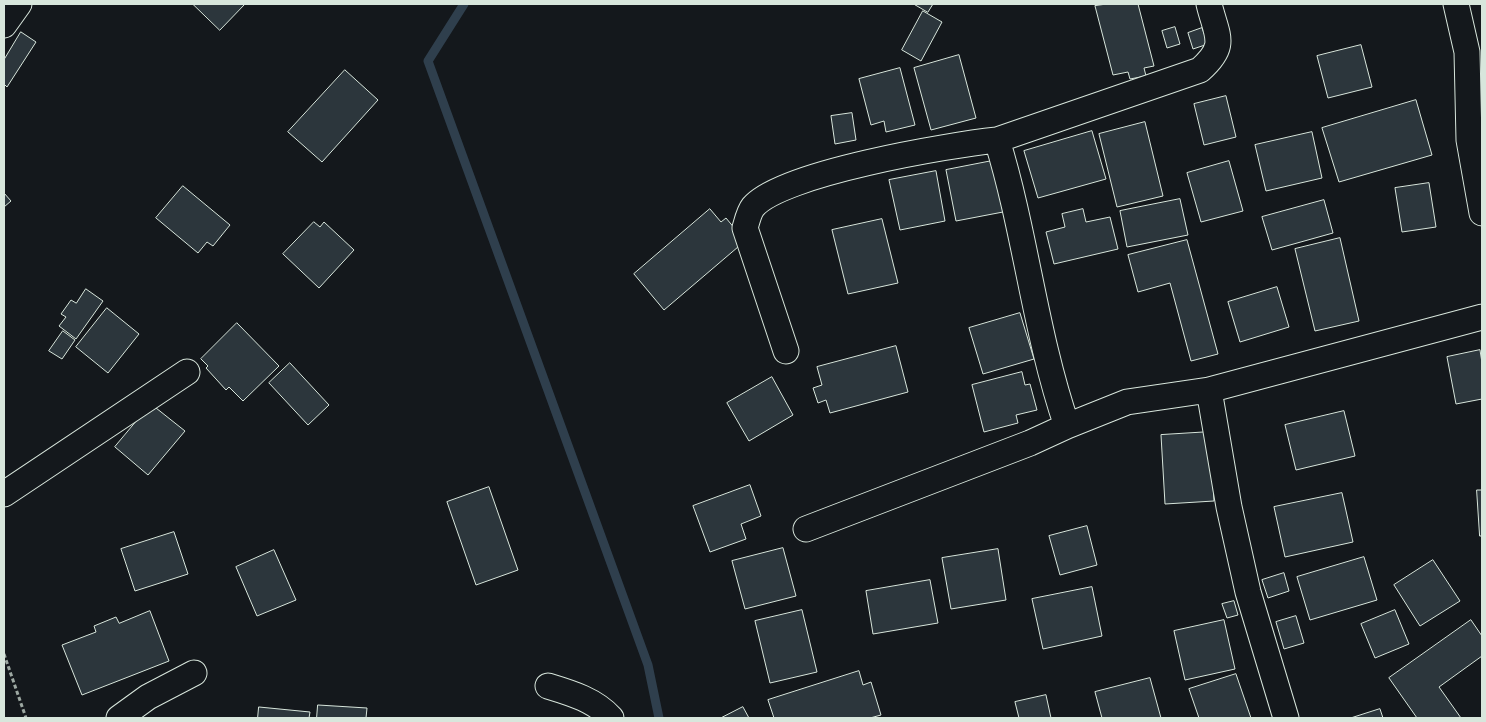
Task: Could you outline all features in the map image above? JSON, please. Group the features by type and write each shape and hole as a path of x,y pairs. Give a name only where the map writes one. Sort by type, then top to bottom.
{"street":[{"path":"4,25 19,4"},
{"path":"786,351 745,228 752,207 767,195 834,170 997,140 1200,70 1214,58 1219,46 1209,4"},
{"path":"1456,4 1475,50 1468,140 1482,213"},
{"path":"997,140 1008,175 1027,274 1056,394 1067,426"},
{"path":"806,529 1030,443 1127,402 1209,390 1482,317"},
{"path":"4,494 187,372"},
{"path":"1209,390 1229,508 1248,592 1286,718"},
{"path":"119,718 148,697 194,673"},
{"path":"548,686 578,695 611,718"}],"path":[{"path":"4,654 26,718"}],"building":[{"path":"193,4 245,4 220,30"},
{"path":"914,4 933,4 928,12"},
{"path":"1138,4 1154,66 1144,68 1146,76 1130,79 1128,72 1113,75 1095,6"},
{"path":"923,11 942,22 921,61 902,50"},
{"path":"1175,27 1180,44 1167,48 1162,31"},
{"path":"1202,28 1208,44 1193,49 1188,33"},
{"path":"21,32 36,42 7,87 4,84 4,60"},
{"path":"1361,45 1372,87 1328,98 1317,56"},
{"path":"959,55 976,118 931,130 914,68"},
{"path":"900,68 915,125 886,132 884,121 871,125 859,79"},
{"path":"345,70 378,100 322,162 288,132"},
{"path":"1226,96 1236,137 1204,145 1194,104"},
{"path":"1416,100 1432,155 1339,182 1322,128"},
{"path":"852,113 856,140 835,144 831,116"},
{"path":"1145,122 1163,196 1117,207 1099,134"},
{"path":"1092,131 1106,179 1038,198 1024,151"},
{"path":"1312,132 1322,178 1266,191 1255,145"},
{"path":"992,161 1003,212 956,221 946,170"},
{"path":"1229,161 1243,211 1201,222 1187,173"},
{"path":"936,171 945,221 900,230 889,180"},
{"path":"1429,183 1436,227 1402,232 1395,188"},
{"path":"183,186 230,225 213,246 207,242 198,253 156,218"},
{"path":"4,193 11,201 4,207"},
{"path":"1180,199 1188,235 1127,247 1120,211"},
{"path":"1324,200 1333,233 1272,250 1262,217"},
{"path":"710,209 721,222 726,218 745,241 664,310 634,274"},
{"path":"1083,209 1086,222 1110,217 1118,249 1054,264 1046,232 1065,227 1062,214"},
{"path":"882,219 898,283 848,294 832,230"},
{"path":"314,222 320,227 324,222 354,250 319,288 283,254"},
{"path":"1340,238 1359,321 1315,331 1295,249"},
{"path":"1187,240 1218,354 1191,361 1170,283 1138,292 1128,255"},
{"path":"1277,287 1289,327 1240,342 1228,302"},
{"path":"86,289 103,301 76,339 59,326 66,317 61,314 71,300 76,303"},
{"path":"107,308 139,334 108,373 76,347"},
{"path":"1020,313 1034,359 983,374 969,328"},
{"path":"237,323 279,366 243,401 229,387 226,390 206,368 208,366 201,359"},
{"path":"63,331 75,340 62,359 49,351"},
{"path":"896,346 908,392 830,413 826,400 818,403 813,388 822,385 817,367"},
{"path":"1480,350 1482,399 1456,404 1447,357"},
{"path":"290,363 329,405 308,425 269,383"},
{"path":"1022,372 1025,385 1030,384 1037,410 1016,415 1018,423 984,432 972,385"},
{"path":"772,377 793,415 749,441 727,403"},
{"path":"151,404 185,431 148,475 115,447"},
{"path":"1344,411 1355,456 1296,470 1285,425"},
{"path":"1210,432 1214,501 1165,504 1161,435"},
{"path":"750,485 761,516 741,524 746,539 710,552 693,506"},
{"path":"489,487 518,570 476,585 447,502"},
{"path":"1477,490 1482,490 1482,536 1480,536"},
{"path":"1342,493 1353,542 1285,557 1274,507"},
{"path":"1087,526 1097,565 1060,575 1049,536"},
{"path":"174,532 188,574 135,591 121,549"},
{"path":"783,548 796,596 745,609 732,561"},
{"path":"998,549 1006,600 951,609 942,558"},
{"path":"274,550 296,600 257,616 236,567"},
{"path":"1364,557 1377,600 1310,620 1297,577"},
{"path":"1433,560 1460,601 1420,626 1394,585"},
{"path":"1284,573 1289,591 1268,598 1262,580"},
{"path":"930,580 938,623 873,634 866,591"},
{"path":"1092,587 1102,636 1043,649 1032,599"},
{"path":"1234,601 1238,615 1227,618 1222,604"},
{"path":"802,610 817,672 770,683 755,621"},
{"path":"1395,610 1409,644 1375,658 1361,624"},
{"path":"150,611 169,661 82,695 62,645 96,632 94,626 116,617 119,623"},
{"path":"1296,616 1304,643 1284,649 1276,622"},
{"path":"1224,620 1235,669 1185,680 1174,631"},
{"path":"1471,620 1482,636 1482,656 1439,687 1461,718 1417,718 1389,678"},
{"path":"859,671 863,685 871,682 881,715 870,718 774,718 768,700"},
{"path":"1236,674 1251,718 1199,718 1189,689"},
{"path":"1150,678 1161,718 1102,718 1095,692"},
{"path":"1046,695 1051,718 1019,718 1015,702"},
{"path":"318,705 367,708 366,718 317,718"},
{"path":"259,707 310,712 309,718 258,718"},
{"path":"743,707 749,718 721,718"},
{"path":"1380,709 1383,718 1351,718"}],"waterway":[{"path":"464,4 428,61 648,665 659,718"}]}
